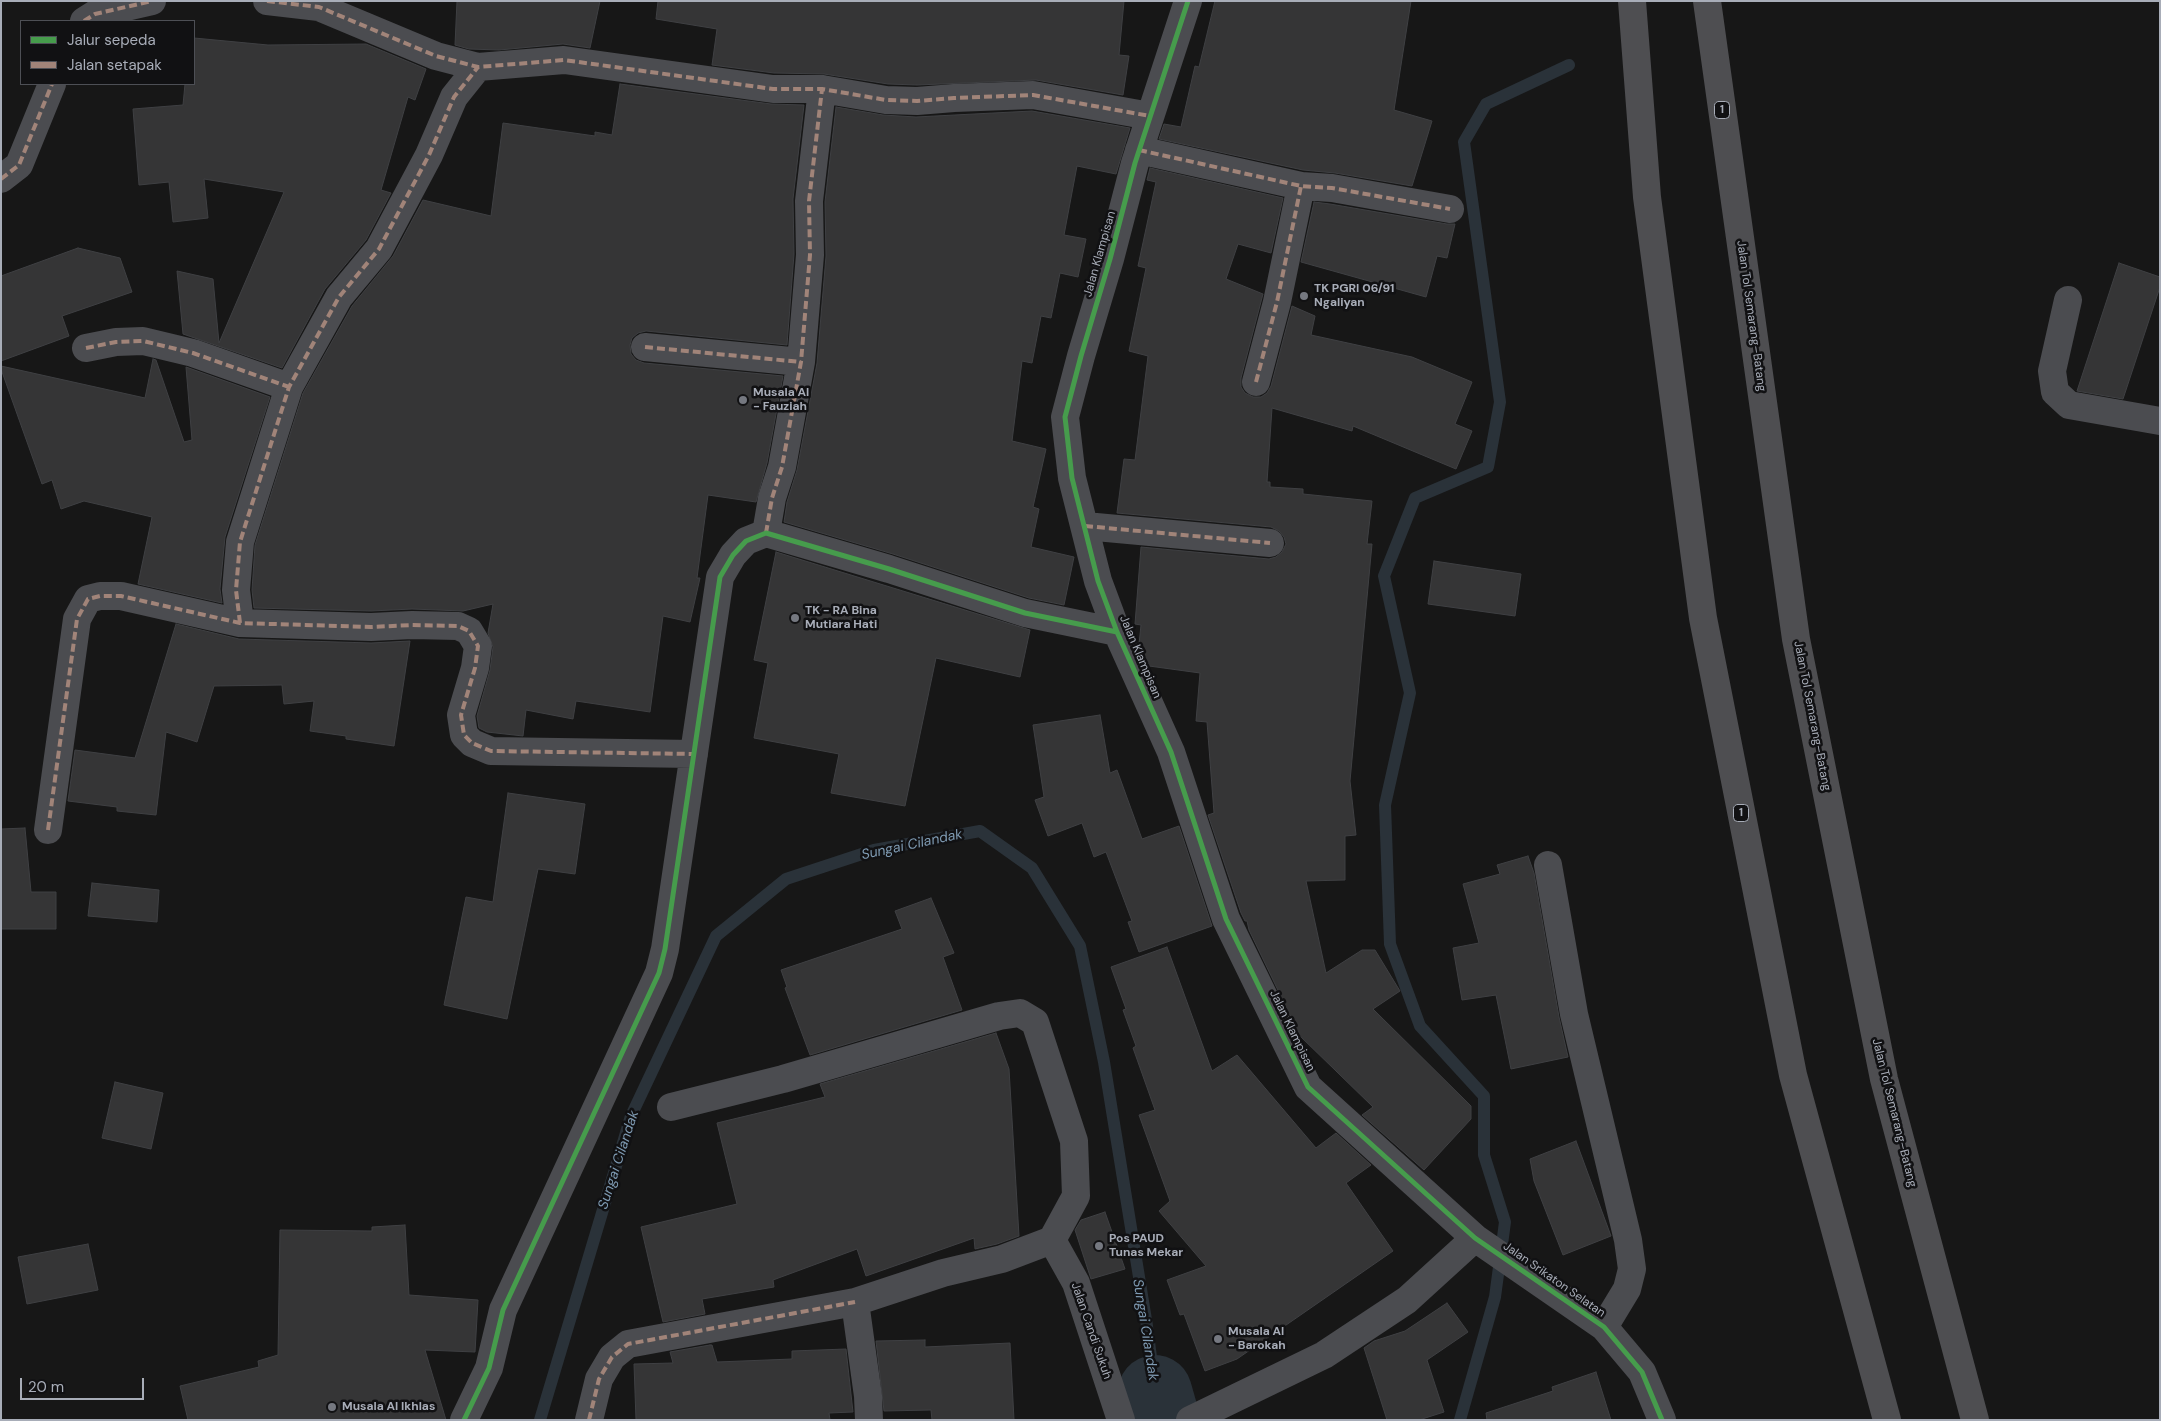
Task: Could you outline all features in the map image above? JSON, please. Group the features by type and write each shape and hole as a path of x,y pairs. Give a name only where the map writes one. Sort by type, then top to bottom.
{"highway":[{"name":"1","path":"1632,1 1647,197 1703,618 1792,1075 1887,1420"},
{"name":"Jalan Tol Semarang–Batang","path":"1707,1 1796,639 1884,1078 1975,1420"}],"street":[{"path":"86,20 95,14 152,1"},
{"path":"267,1 320,7 436,56 478,67 564,60 773,90 822,89 886,100 917,101 1033,95 1150,116"},
{"name":"Jalan Klampisan","path":"1188,1 1139,150 1065,417 1072,478 1098,581 1117,632 1171,752 1226,919 1308,1087 1485,1245"},
{"path":"240,623 236,590 240,542 289,387 339,298 379,249 429,155 454,97 478,67"},
{"path":"1,178 19,164 52,85"},
{"path":"766,533 772,498 782,467 801,362 810,255 809,201 822,89"},
{"path":"1139,150 1301,186 1332,188 1450,209"},
{"path":"1256,382 1275,309 1301,186"},
{"path":"2068,300 2052,371 2055,392 2069,406 2160,420"},
{"path":"86,348 116,342 143,341 193,353 289,387"},
{"path":"645,347 801,362"},
{"path":"1085,526 1270,543"},
{"path":"485,1420 489,1368 503,1310 659,973 665,949 720,577 733,555 746,541 766,533 889,569 1025,613 1117,632"},
{"path":"48,830 77,619 88,600 100,596 120,596 240,623 371,627 412,625 458,626 469,630 478,646 475,668 461,714 464,735 472,743 491,751 694,754"},
{"path":"1548,865 1574,1014 1628,1240 1632,1268 1626,1289 1604,1328"},
{"path":"589,1420 599,1379 612,1357 628,1344 855,1302 944,1273 1002,1259 1052,1240 1076,1196 1074,1141 1035,1022 1020,1012 999,1016 783,1078 671,1107"},
{"name":"Jalan Candi Sukuh","path":"1052,1240 1076,1284 1121,1420"},
{"path":"1193,1419 1227,1411 1324,1355 1485,1245"},
{"name":"Jalan Srikaton Selatan","path":"1485,1245 1604,1328 1642,1372 1662,1420"},
{"path":"855,1302 868,1396 869,1420"},
{"path":"464,1420 489,1368"}],"building":[{"path":"457,1 600,1 590,48 563,44 499,50 469,49 455,45"},
{"path":"658,1 1124,1 1119,55 1129,56 1123,95 1036,80 917,85 888,84 824,74 774,73 712,65 717,29 656,19"},
{"path":"1215,1 1411,1 1394,110 1432,121 1412,186 1335,173 1303,170 1159,139 1164,124 1181,127 1195,66 1199,67"},
{"path":"195,38 268,45 366,44 426,69 415,100 408,97 381,190 391,193 366,240 325,289 282,368 183,334 177,271 213,279 219,343 284,192 204,179 208,218 173,222 169,182 139,185 133,109 183,105 185,85 195,85"},
{"path":"620,84 771,104 804,105 793,199 794,254 787,345 646,331 638,333 632,338 630,345 631,354 636,360 644,363 783,376 767,463 756,502 708,495 697,578 700,578 690,622 663,616 650,712 576,701 573,719 526,710 523,736 487,732 479,728 477,716 490,670 493,647 488,633 493,604 463,611 254,608 252,590 255,545 303,393 352,306 393,256 423,200 491,216 503,123 595,136 595,132 612,135"},
{"path":"836,107 883,115 916,117 1032,111 1130,128 1116,174 1077,166 1064,235 1086,239 1078,277 1060,273 1051,318 1041,316 1032,363 1022,361 1012,441 1046,449 1033,507 1039,509 1031,547 1074,557 1064,605 1029,598 893,554 784,522 787,502 797,470 817,363 826,256 825,202"},
{"path":"1150,168 1283,198 1271,253 1238,244 1226,279 1263,294 1241,378 1241,387 1245,393 1253,397 1261,397 1267,393 1271,386 1292,306 1315,316 1311,335 1412,357 1472,382 1455,424 1472,431 1456,469 1353,426 1352,431 1272,408 1267,482 1270,482 1270,487 1303,489 1303,494 1372,501 1367,544 1372,544 1350,781 1356,835 1345,836 1345,880 1306,881 1326,973 1362,950 1375,950 1400,991 1373,1009 1471,1106 1471,1119 1424,1170 1362,1115 1373,1107 1300,1036 1249,930 1247,921 1245,921 1241,913 1208,815 1214,813 1207,722 1196,721 1200,673 1149,666 1139,644 1141,625 1135,624 1141,547 1269,559 1276,557 1282,552 1286,544 1284,537 1279,531 1271,527 1117,513 1124,459 1135,460 1148,356 1129,351 1146,268 1138,266 1156,182 1147,180"},
{"path":"1314,202 1455,224 1447,258 1437,256 1426,297 1301,262"},
{"path":"78,248 120,258 132,292 62,316 69,336 1,361 1,276"},
{"path":"2119,263 2160,277 2160,287 2123,399 2077,391"},
{"path":"153,359 156,360 184,442 192,440 186,367 270,397 225,537 220,589 222,603 138,584 152,517 84,501 61,509 52,480 42,484 1,369 1,366 145,398"},
{"path":"776,552 1030,630 1020,677 936,658 905,806 831,793 839,754 754,738 768,663 754,660"},
{"path":"1434,561 1521,574 1515,616 1428,604"},
{"path":"176,624 239,639 371,643 410,641 394,746 346,739 346,736 310,731 314,701 284,704 282,685 214,686 197,742 166,732 156,815 117,811 117,807 68,801 75,750 135,758"},
{"path":"1100,715 1110,773 1117,770 1142,839 1179,826 1212,926 1139,952 1128,922 1132,921 1106,852 1094,857 1082,823 1048,836 1035,800 1044,797 1033,725"},
{"path":"508,793 585,804 575,874 538,869 507,1019 444,1005 466,897 493,902"},
{"path":"25,828 31,892 56,892 56,929 1,929 1,829"},
{"path":"1528,856 1534,873 1559,1017 1568,1057 1511,1069 1496,995 1462,1000 1453,948 1479,943 1463,884 1500,874 1497,865"},
{"path":"92,883 159,890 157,922 88,916"},
{"path":"931,898 954,953 943,957 962,1010 810,1055 785,988 787,987 781,970 902,929 895,911"},
{"path":"1167,947 1212,1071 1237,1055 1316,1148 1336,1133 1371,1165 1346,1183 1393,1251 1237,1359 1205,1371 1184,1314 1180,1315 1167,1280 1206,1266 1159,1211 1170,1201 1139,1115 1155,1110 1133,1048 1136,1046 1123,1010 1126,1009 1111,967"},
{"path":"996,1033 1009,1069 1019,1236 975,1249 974,1238 866,1276 857,1249 773,1280 774,1287 702,1299 705,1314 663,1322 641,1227 737,1204 717,1123 825,1097 820,1084"},
{"path":"115,1082 163,1093 151,1149 102,1138"},
{"path":"1576,1141 1611,1236 1563,1255 1534,1181 1530,1159"},
{"name":"Pos PAUD Tunas Mekar","path":"1105,1212 1125,1269 1091,1279 1075,1230 1081,1220"},
{"path":"405,1225 409,1295 478,1300 475,1352 425,1350 446,1420 188,1420 180,1386 259,1367 258,1361 278,1355 280,1230 372,1231 372,1227"},
{"path":"88,1244 98,1290 27,1304 18,1257"},
{"path":"1447,1303 1468,1332 1427,1360 1444,1412 1419,1420 1387,1420 1364,1348 1374,1341 1405,1331"},
{"path":"925,1340 925,1347 1010,1343 1014,1420 932,1420 931,1410 884,1411 876,1341"},
{"path":"712,1345 717,1362 792,1359 792,1351 846,1349 853,1412 829,1413 830,1420 636,1420 634,1364 673,1363 670,1352"},
{"path":"1596,1372 1611,1420 1487,1420 1486,1413 1553,1391 1552,1387"}],"waterway":[{"path":"1460,1420 1495,1297 1505,1222 1484,1155 1484,1096 1420,1026 1390,944 1385,805 1410,693 1384,576 1415,498 1488,467 1500,402 1464,142 1486,104 1569,65"},
{"name":"Sungai Cilandak","path":"540,1420 631,1116 716,936 786,879 874,850 980,831 1032,868 1080,946 1104,1062 1147,1326 1159,1420"},
{"name":"Sungai Cilandak","path":"1155,1392 1163,1420"}],"marked path":[{"path":"86,20 95,14 152,1"},
{"path":"267,1 319,7 436,56 478,67 564,60 773,89 822,89 886,100 917,101 1033,95 1150,116"},
{"path":"240,623 236,590 240,542 289,387 339,297 379,249 429,155 454,97 478,67"},
{"path":"1,179 19,165 52,85"},
{"path":"766,533 772,498 782,467 801,362 810,255 809,201 822,89"},
{"path":"1139,150 1301,186 1332,188 1450,209"},
{"path":"1256,382 1277,302 1301,186"},
{"path":"86,348 116,342 143,341 193,353 289,387"},
{"path":"645,347 801,362"},
{"path":"1085,526 1270,543"},
{"path":"48,830 77,619 88,599 100,596 121,596 240,623 371,627 412,625 458,626 469,631 478,646 475,668 461,715 464,735 472,743 491,751 694,754"},
{"path":"589,1420 599,1379 612,1357 628,1344 855,1302"}],"cycle path":[{"path":"1188,1 1135,163 1065,417 1072,478 1098,581 1117,632 1171,752 1226,919 1308,1087 1475,1238 1604,1327 1642,1372 1662,1420"},
{"path":"464,1420 489,1368 503,1310 659,973 665,949 720,577 733,555 746,541 766,533 889,569 1025,613 1117,632"}],"place":[{"name":"TK PGRI 06/91 Ngaliyan","path":"1304,296"},
{"name":"Musala Al - Fauziah","path":"743,400"},
{"name":"TK - RA Bina Mutiara Hati","path":"795,618"},
{"name":"Pos PAUD Tunas Mekar","path":"1099,1246"},
{"name":"Musala Al - Barokah","path":"1218,1339"},
{"name":"Musala Al Ikhlas","path":"332,1407"}]}
